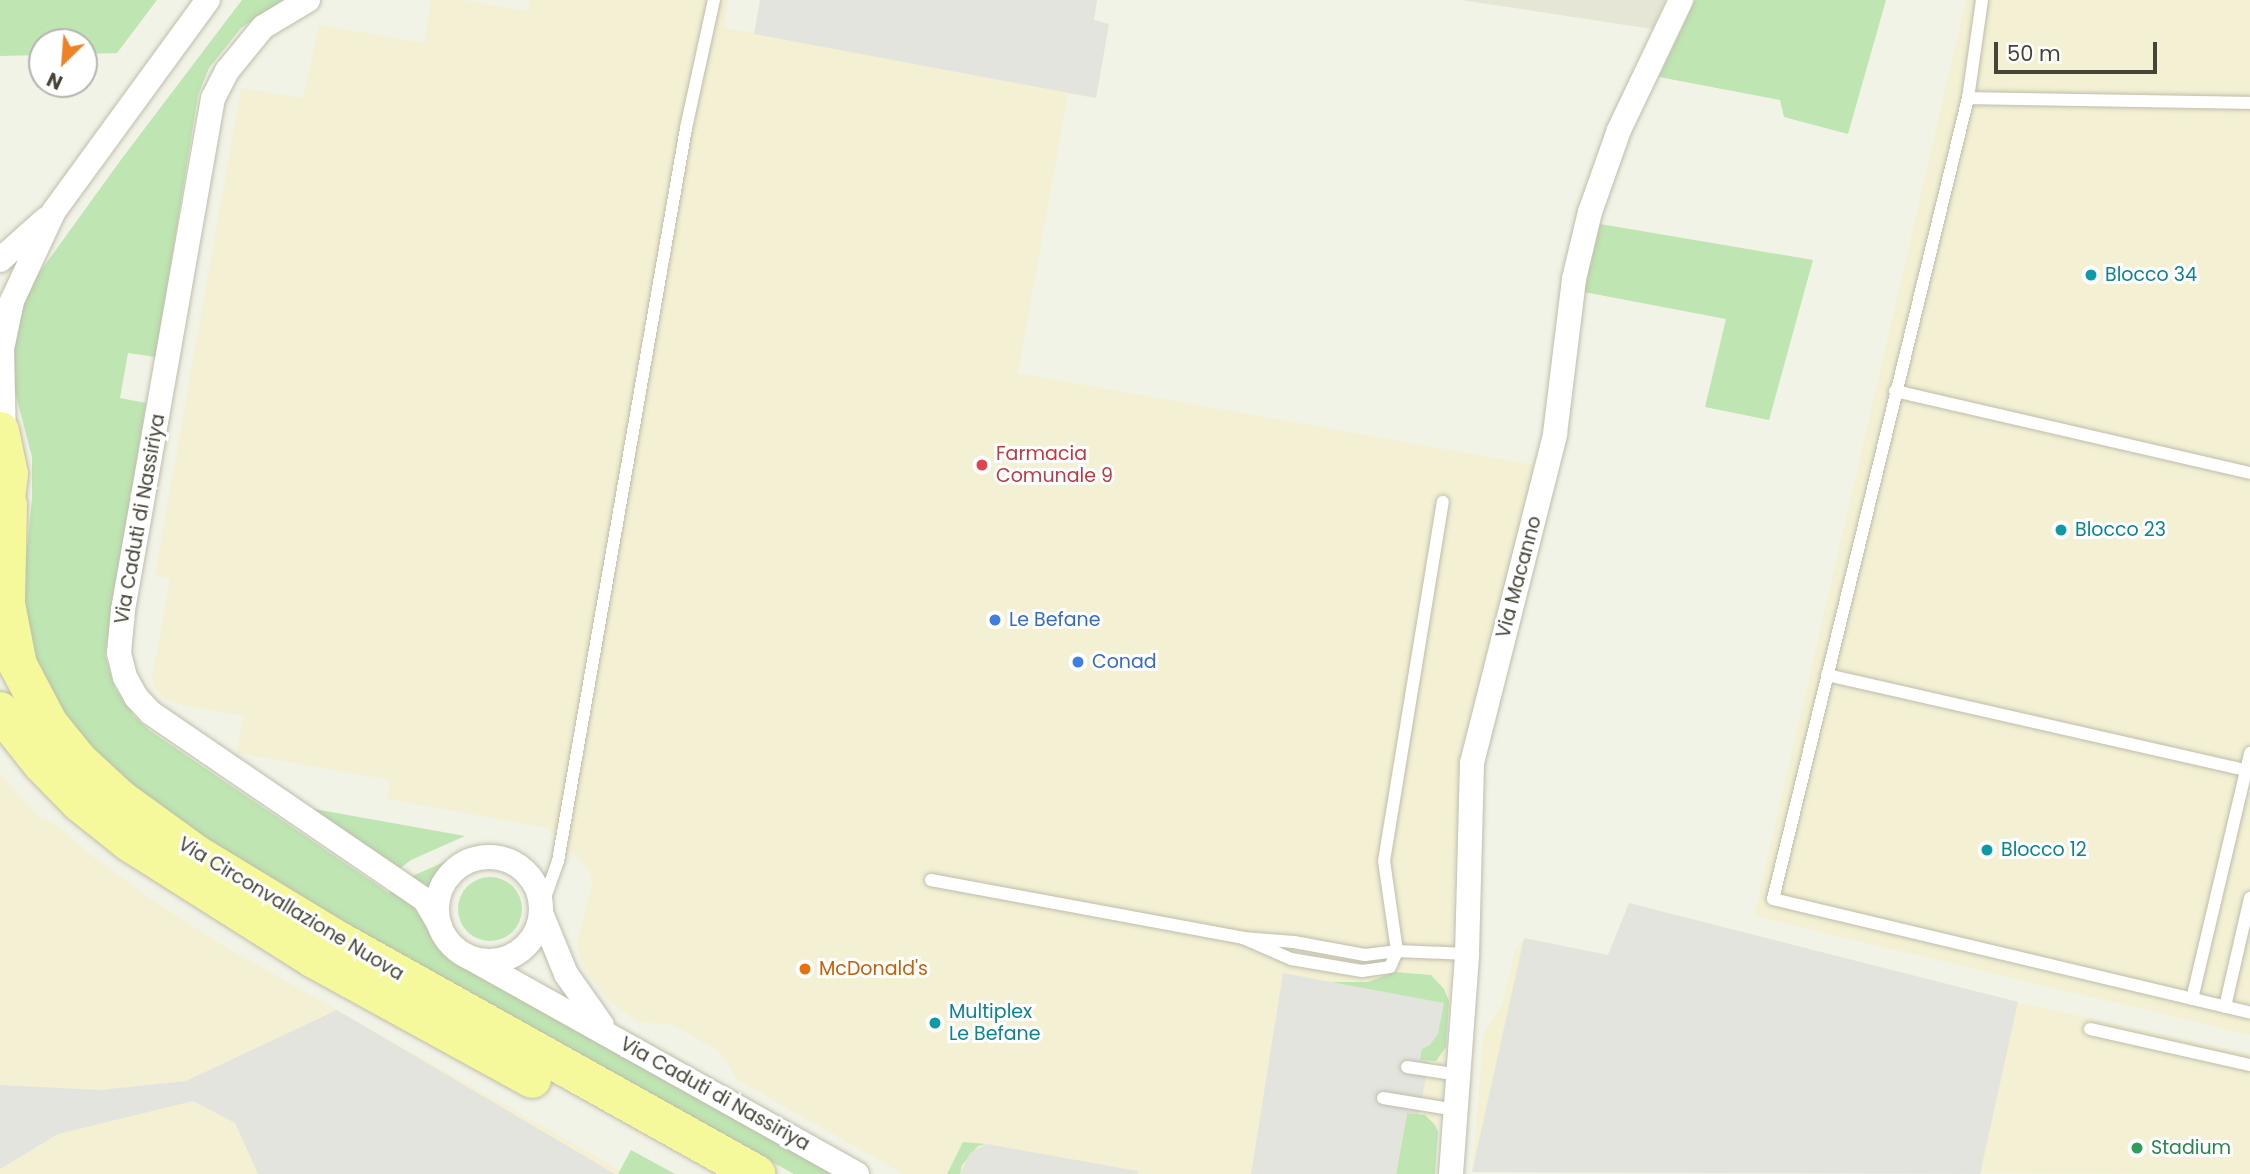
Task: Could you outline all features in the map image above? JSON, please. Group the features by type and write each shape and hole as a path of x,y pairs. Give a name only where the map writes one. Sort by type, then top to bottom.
{"main road":[{"name":"Via Circonvallazione Nuova","path":"2,437 9,474 4,522 6,604 18,665 49,724 79,761 120,799 196,854 323,932 756,1174"},
{"name":"Via Circonvallazione Nuova","path":"0,711 41,762 79,803 141,849 314,959 702,1174"}],"street":[{"path":"2,437 2,349 12,301 54,211 208,0"},
{"name":"Via Caduti di Nassiriya","path":"308,0 263,27 227,71 213,97 122,610 119,653 125,677 136,697 152,713 425,900 450,943 465,955 857,1174"},
{"name":"Via Macanno","path":"1451,1174 1467,954 1472,763 1555,434 1574,279 1590,212 1619,130 1681,0"},
{"path":"0,260 54,211"},
{"name":"Via Caduti di Nassiriya","path":"440,926 437,905 444,883 460,866 477,859 500,859 523,871 535,886 541,911 566,974 609,1034"},
{"path":"465,955 490,961 515,954 533,937 541,911"}],"lane":[{"path":"541,911 558,861 681,155 714,0"},
{"path":"1982,0 1968,98 1773,899 2250,1013"},
{"path":"1968,98 2250,103"},
{"path":"1895,391 2250,473"},
{"path":"931,880 1243,938 1291,959 1362,971 1391,967 1397,951 1384,861 1443,502"},
{"path":"1827,675 2248,770"},
{"path":"2192,999 2248,770 2250,752"},
{"path":"2225,1007 2250,898"},
{"path":"1397,951 1467,954"},
{"path":"2090,1029 2250,1065"},
{"path":"1407,1067 1459,1075"},
{"path":"1383,1098 1456,1110"}],"shaded area":[{"path":"431,0 462,0 528,11 530,0 728,0 724,28 754,33 760,0 1097,0 1094,20 1109,24 1096,98 1068,94 1018,373 1535,465 1460,752 1449,1001 1435,1174 903,1174 738,1080 719,1051 672,1025 637,1022 609,1001 584,969 577,941 592,884 591,875 587,867 547,828 387,799 390,780 237,753 243,716 164,699 152,678 170,579 155,575 241,88 303,98 319,25 424,43"},
{"path":"760,0 1097,0 1094,20 1109,24 1096,98 754,34"},
{"path":"1461,0 1665,0 1652,29"},
{"path":"1966,0 2250,0 2250,1035 1754,916"},
{"path":"0,774 38,816 58,826 91,855 157,903 222,945 620,1170 618,1174 0,1174"},
{"path":"1629,903 2018,1002 2250,1054 2250,1174 1472,1172 1484,1033 1503,1002 1515,950 1524,938 1608,955"},
{"path":"1629,903 2018,1002 1980,1174 1472,1172 1524,938 1608,955"},
{"path":"1283,973 1444,1003 1438,1034 1430,1045 1422,1049 1420,1060 1429,1061 1419,1114 1407,1113 1396,1174 1251,1174"},
{"path":"337,1010 615,1174 258,1174 235,1123 193,1101 58,1134 0,1169 0,1085 100,1090 186,1081"},
{"path":"987,1144 1138,1171 1137,1174 960,1174 970,1153"}],"green space":[{"path":"0,0 157,0 117,53 98,54 98,28 28,28 28,55 0,56"},
{"path":"242,0 283,0 241,28 209,68 198,95 156,357 128,353 120,398 146,403 105,655 115,688 134,716 149,730 389,893 394,889 407,899 447,952 468,969 832,1174 794,1174 305,905 119,779 60,710 36,657 21,609 32,498 32,457 12,380 11,352 22,305 29,287"},
{"path":"1695,0 1886,0 1848,134 1784,117 1780,100 1659,77"},
{"path":"1600,224 1813,260 1769,420 1705,407 1726,319 1584,292"},
{"path":"303,807 465,836 411,860 398,870"},
{"path":"460,855 440,874 432,893 408,878"},
{"path":"490,877 502,879 513,886 520,897 520,921 513,932 502,939 490,941 478,939 467,932 460,921 458,909 460,897 467,886 478,879"},
{"path":"1394,972 1431,975 1444,989 1449,1001 1446,1047 1436,1061 1419,1060 1422,1048 1332,982 1368,982"},
{"path":"1407,1113 1425,1115 1435,1125 1438,1132 1435,1174 1396,1174"},
{"path":"963,1142 986,1144 978,1146 962,1165 960,1174 947,1174"},
{"path":"631,1150 675,1174 618,1174"}],"place":[{"name":"Blocco 34","path":"2091,275"},
{"name":"Farmacia Comunale 9","path":"982,465"},
{"name":"Blocco 23","path":"2061,530"},
{"name":"Le Befane","path":"995,620"},
{"name":"Conad","path":"1078,662"},
{"name":"Blocco 12","path":"1987,850"},
{"name":"McDonald's","path":"805,969"},
{"name":"Multiplex Le Befane","path":"935,1023"},
{"name":"Stadium","path":"2137,1148"}]}
